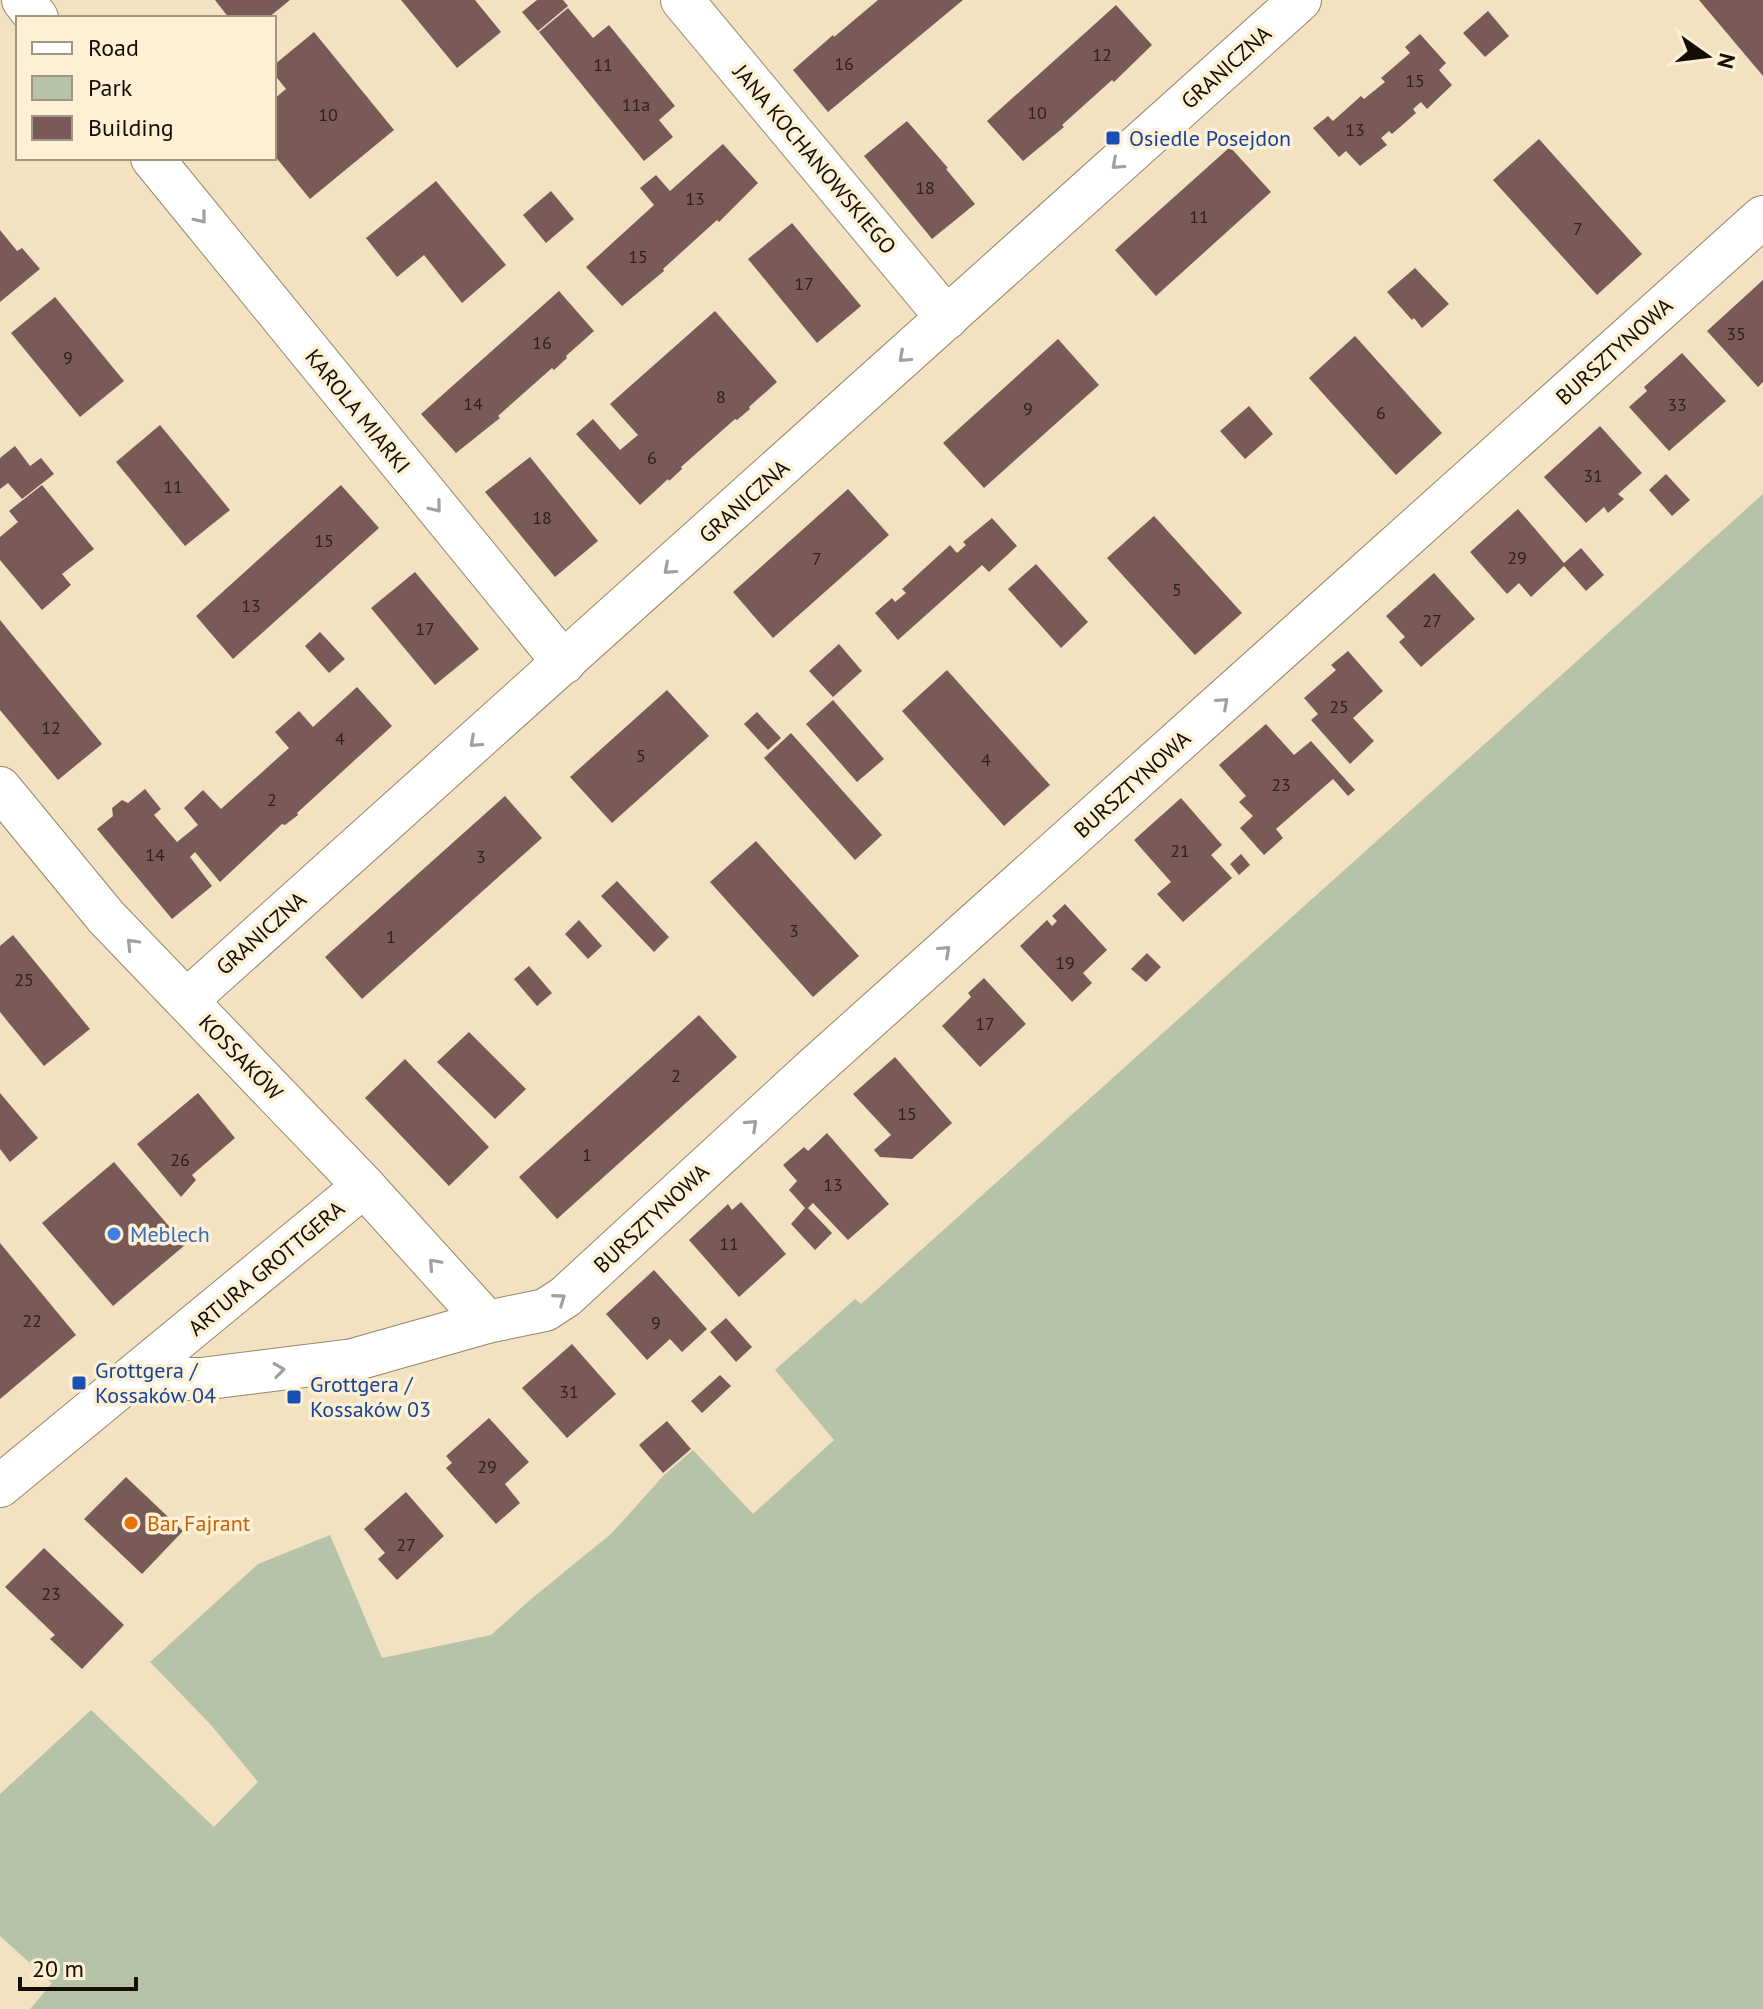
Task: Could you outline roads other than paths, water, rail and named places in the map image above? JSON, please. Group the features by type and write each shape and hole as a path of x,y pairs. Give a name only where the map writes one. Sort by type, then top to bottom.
{"street":[{"path":"23,0 35,16"},
{"name":"JANA KOCHANOWSKIEGO","path":"682,0 947,318"},
{"name":"GRANICZNA","path":"187,1000 1300,0"},
{"name":"KAROLA MIARKI","path":"154,160 564,663"},
{"name":"BURSZTYNOWA","path":"487,1322 545,1310 565,1297 813,1069 1763,217"},
{"name":"KOSSAKÓW","path":"0,788 106,917 364,1186 487,1322"},
{"name":"ARTURA GROTTGERA","path":"0,1486 364,1186"},
{"path":"131,1379 201,1379 353,1360 487,1322"}],"place":[{"name":"Osiedle Posejdon","path":"1113,138"},
{"name":"Meblech","path":"114,1234"},
{"name":"Grottgera / Kossaków 04","path":"79,1383"},
{"name":"Grottgera / Kossaków 03","path":"294,1397"},
{"name":"Bar Fajrant","path":"131,1523"}]}
